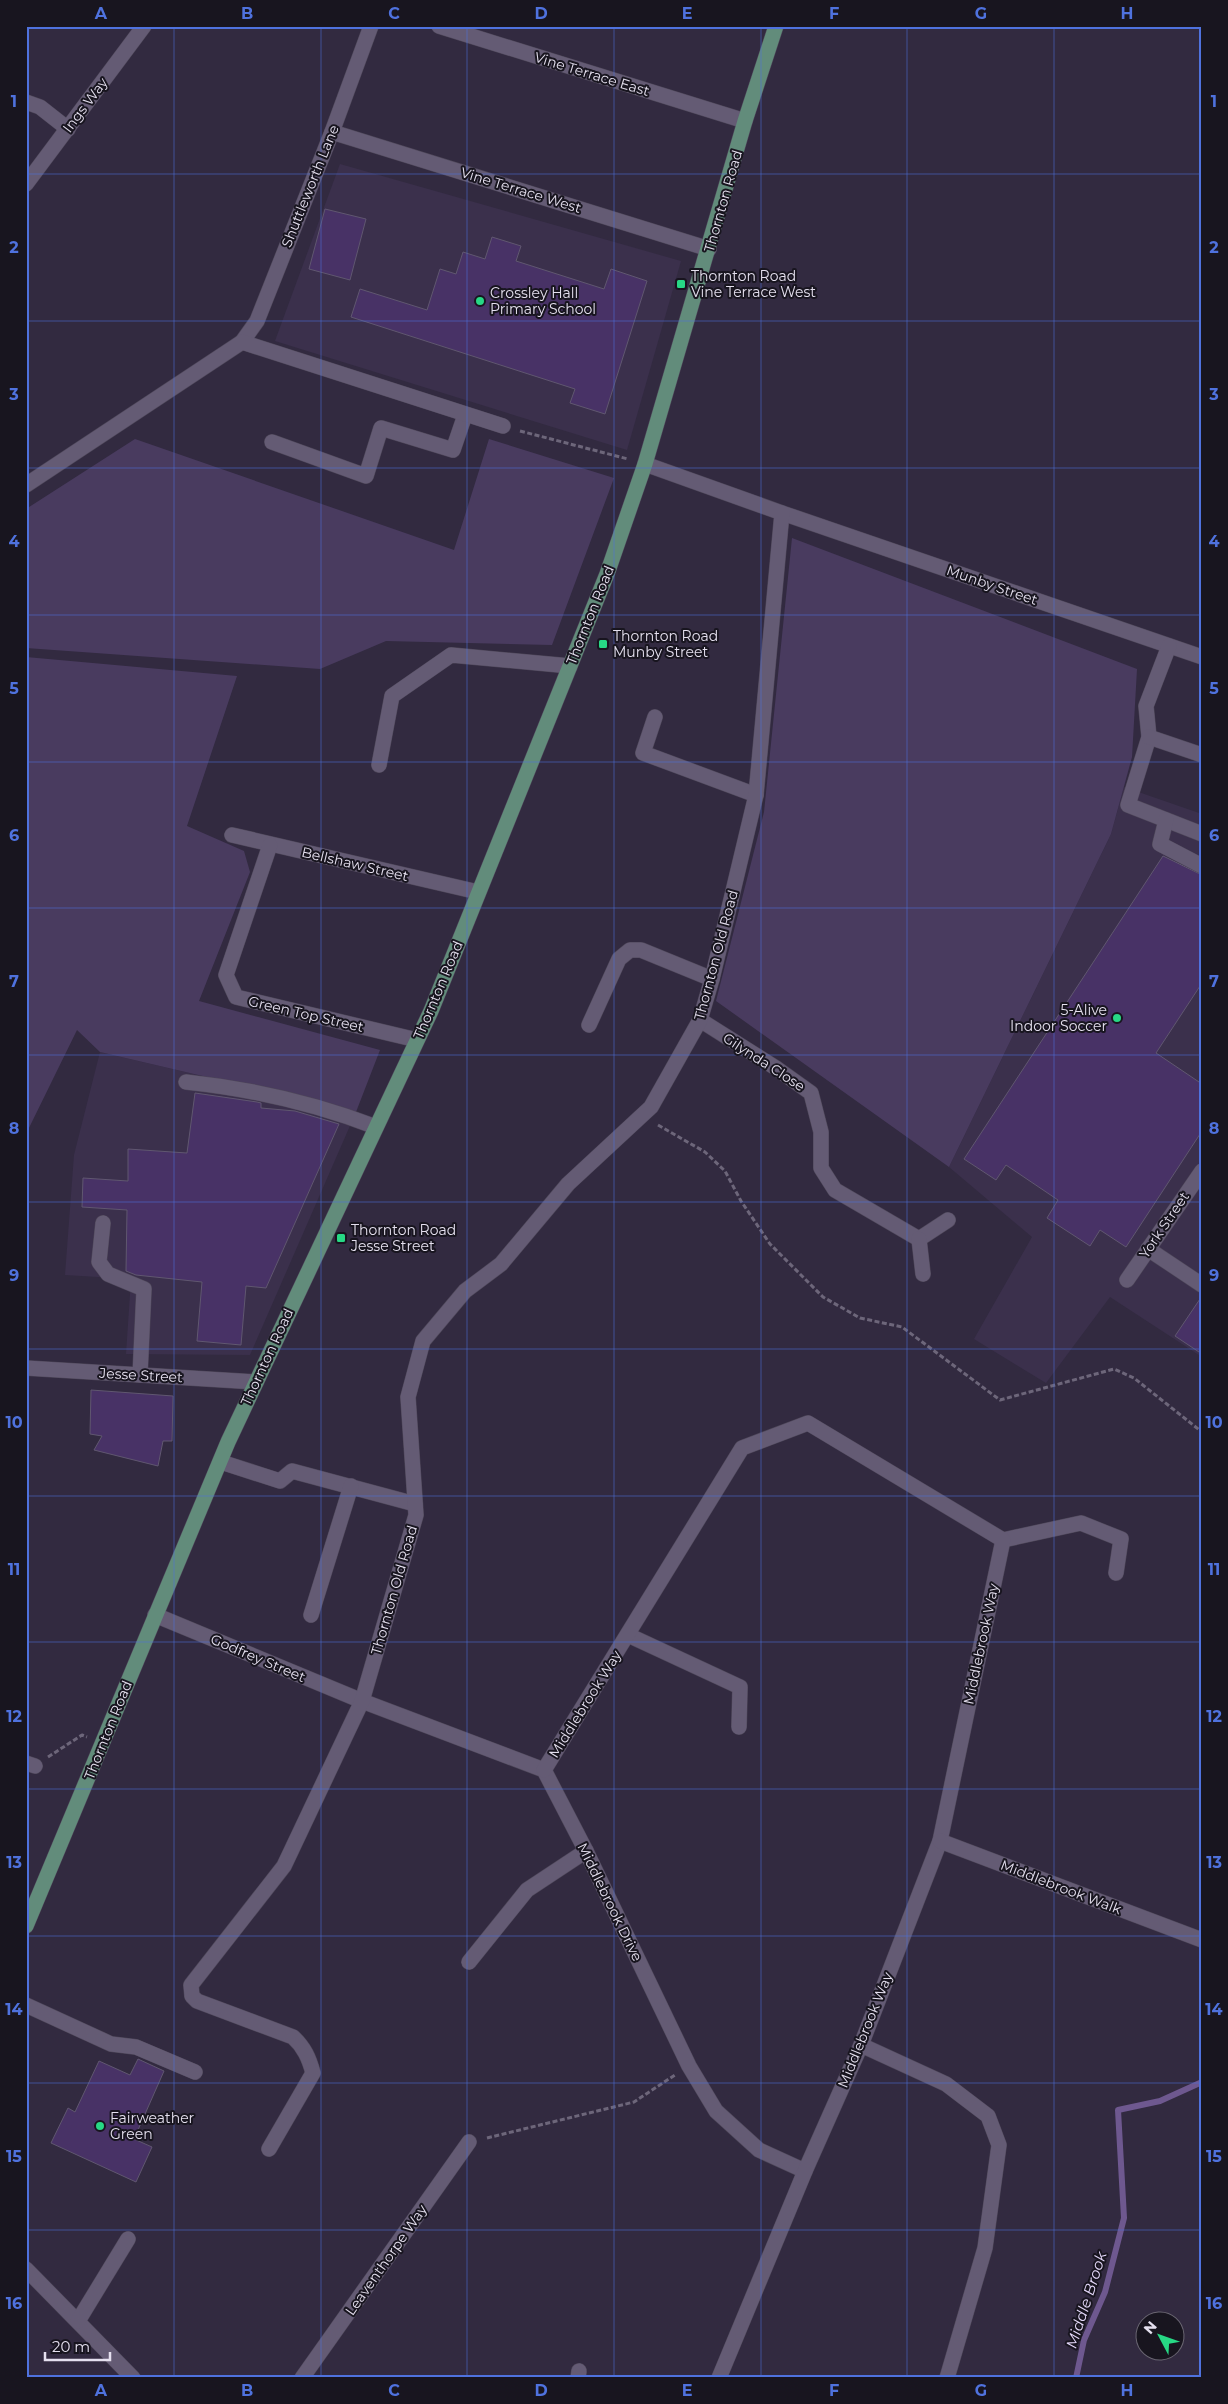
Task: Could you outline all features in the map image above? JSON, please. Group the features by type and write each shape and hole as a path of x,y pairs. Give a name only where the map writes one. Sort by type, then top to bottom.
{"main road":[{"name":"Thornton Road","path":"26,1926 228,1442 417,1040 607,574 645,464 710,249 745,122 776,26"}],"street":[{"name":"Ings Way","path":"26,184 144,26"},
{"name":"Shuttleworth Lane","path":"26,485 242,342 257,321 372,26"},
{"name":"Vine Terrace East","path":"439,26 745,122"},
{"path":"26,102 40,106 68,128"},
{"name":"Vine Terrace West","path":"332,132 710,249"},
{"path":"242,342 503,426"},
{"path":"272,442 366,476 381,428 453,450 465,415"},
{"path":"645,464 782,513"},
{"name":"Munby Street","path":"782,513 1202,657"},
{"name":"Thornton Old Road","path":"269,2149 313,2073 301,2045 293,2037 197,2001 192,1996 191,1985 284,1866 362,1701 416,1516 408,1397 423,1341 465,1291 501,1264 568,1184 652,1107 700,1020 712,979 756,795 782,513"},
{"path":"1169,646 1146,706 1150,738 1128,806 1202,834"},
{"path":"379,765 392,696 451,655 570,666"},
{"path":"655,717 643,753 756,795"},
{"path":"1150,738 1202,755"},
{"path":"1166,820 1160,844 1202,866"},
{"name":"Bellshaw Street","path":"232,835 478,892"},
{"name":"Green Top Street","path":"270,845 226,975 236,997 417,1040"},
{"path":"589,1025 619,959 630,950 641,950 712,979"},
{"name":"Gilynda Close","path":"700,1020 776,1068 811,1093 821,1132 821,1168 835,1190 919,1239"},
{"path":"186,1082 220,1086 295,1100 330,1109 376,1127"},
{"name":"York Street","path":"1127,1280 1202,1170"},
{"path":"923,1274 919,1239 948,1220"},
{"path":"104,1223 99,1262 108,1274 144,1289 140,1375"},
{"path":"1148,1249 1202,1285"},
{"name":"Jesse Street","path":"26,1368 256,1382"},
{"name":"Middlebrook Way","path":"544,1770 742,1448 808,1423 1003,1540 940,1841 860,2045 718,2378"},
{"path":"221,1462 280,1481 292,1471 415,1504"},
{"path":"311,1615 351,1486"},
{"path":"1003,1540 1081,1523 1121,1539 1116,1573"},
{"name":"Godfrey Street","path":"155,1615 362,1701"},
{"path":"628,1635 740,1687 739,1727"},
{"path":"362,1701 544,1770"},
{"name":"Middlebrook Drive","path":"544,1770 586,1851 689,2066 716,2111 759,2150 805,2171"},
{"name":"Middlebrook Walk","path":"940,1841 1202,1940"},
{"path":"468,1962 527,1890 586,1851"},
{"path":"26,2005 110,2044 136,2047 195,2072"},
{"path":"860,2045 946,2084 988,2116 999,2145 985,2248 947,2378"},
{"name":"Leaventhorpe Way","path":"302,2378 469,2142"},
{"path":"78,2321 128,2239"},
{"path":"26,2269 133,2378"}],"path":[{"path":"503,426 645,464"},
{"path":"643,1114 651,1122 706,1152 726,1171 741,1201 770,1244 823,1297 860,1318 902,1327 1000,1400 1114,1369 1134,1378 1202,1432"},
{"path":"31,1764 82,1735 102,1742"},
{"path":"469,2142 634,2102 689,2066"}],"shaded area":[{"name":"Crossley Hall Primary School","path":"340,164 681,261 627,450 275,341"},
{"path":"135,439 454,550 489,439 614,478 552,645 386,641 320,669 26,648 26,509"},
{"path":"792,538 1137,669 1132,757 1111,834 949,1167 716,1001 764,812"},
{"path":"26,657 237,676 187,826 244,851 250,872 199,1001 380,1050 356,1112 100,1052 77,1030 26,1134"},
{"path":"1124,787 1202,814 1202,1357 1110,1297 1046,1383 974,1339 1032,1237 949,1167 1111,834"},
{"path":"100,1052 356,1112 250,1355 126,1354 131,1279 65,1275 74,1155"}],"building":[{"path":"325,209 366,219 350,280 309,269"},
{"path":"492,237 521,246 516,261 604,289 611,269 647,281 605,414 570,403 575,389 351,317 360,289 427,310 440,269 456,274 463,252 485,259"},
{"name":"5-Alive Indoor Soccer","path":"1163,856 1202,875 1202,983 1156,1053 1202,1084 1202,1131 1126,1247 1100,1230 1090,1246 1047,1218 1058,1200 1006,1165 996,1180 964,1159"},
{"path":"195,1093 257,1102 261,1103 261,1108 295,1111 339,1124 266,1288 246,1286 241,1345 197,1341 202,1282 136,1275 126,1271 127,1210 82,1207 83,1178 128,1181 128,1149 187,1153"},
{"path":"1202,1296 1202,1354 1175,1336"},
{"path":"91,1390 173,1396 172,1441 163,1441 158,1466 94,1450 102,1436 90,1434"},
{"name":"Fairweather Green","path":"138,2059 164,2071 134,2139 152,2147 136,2182 51,2143 68,2108 75,2112 99,2061 130,2075"}],"waterway":[{"name":"Middle Brook","path":"1076,2378 1084,2340 1105,2292 1124,2218 1118,2110 1160,2101 1202,2082"}],"place":[{"name":"Thornton Road Vine Terrace West","path":"681,284"},
{"name":"Crossley Hall Primary School","path":"480,301"},
{"name":"Thornton Road Munby Street","path":"603,644"},
{"name":"5-Alive Indoor Soccer","path":"1117,1018"},
{"name":"Thornton Road Jesse Street","path":"341,1238"},
{"name":"Fairweather Green","path":"100,2126"}]}
